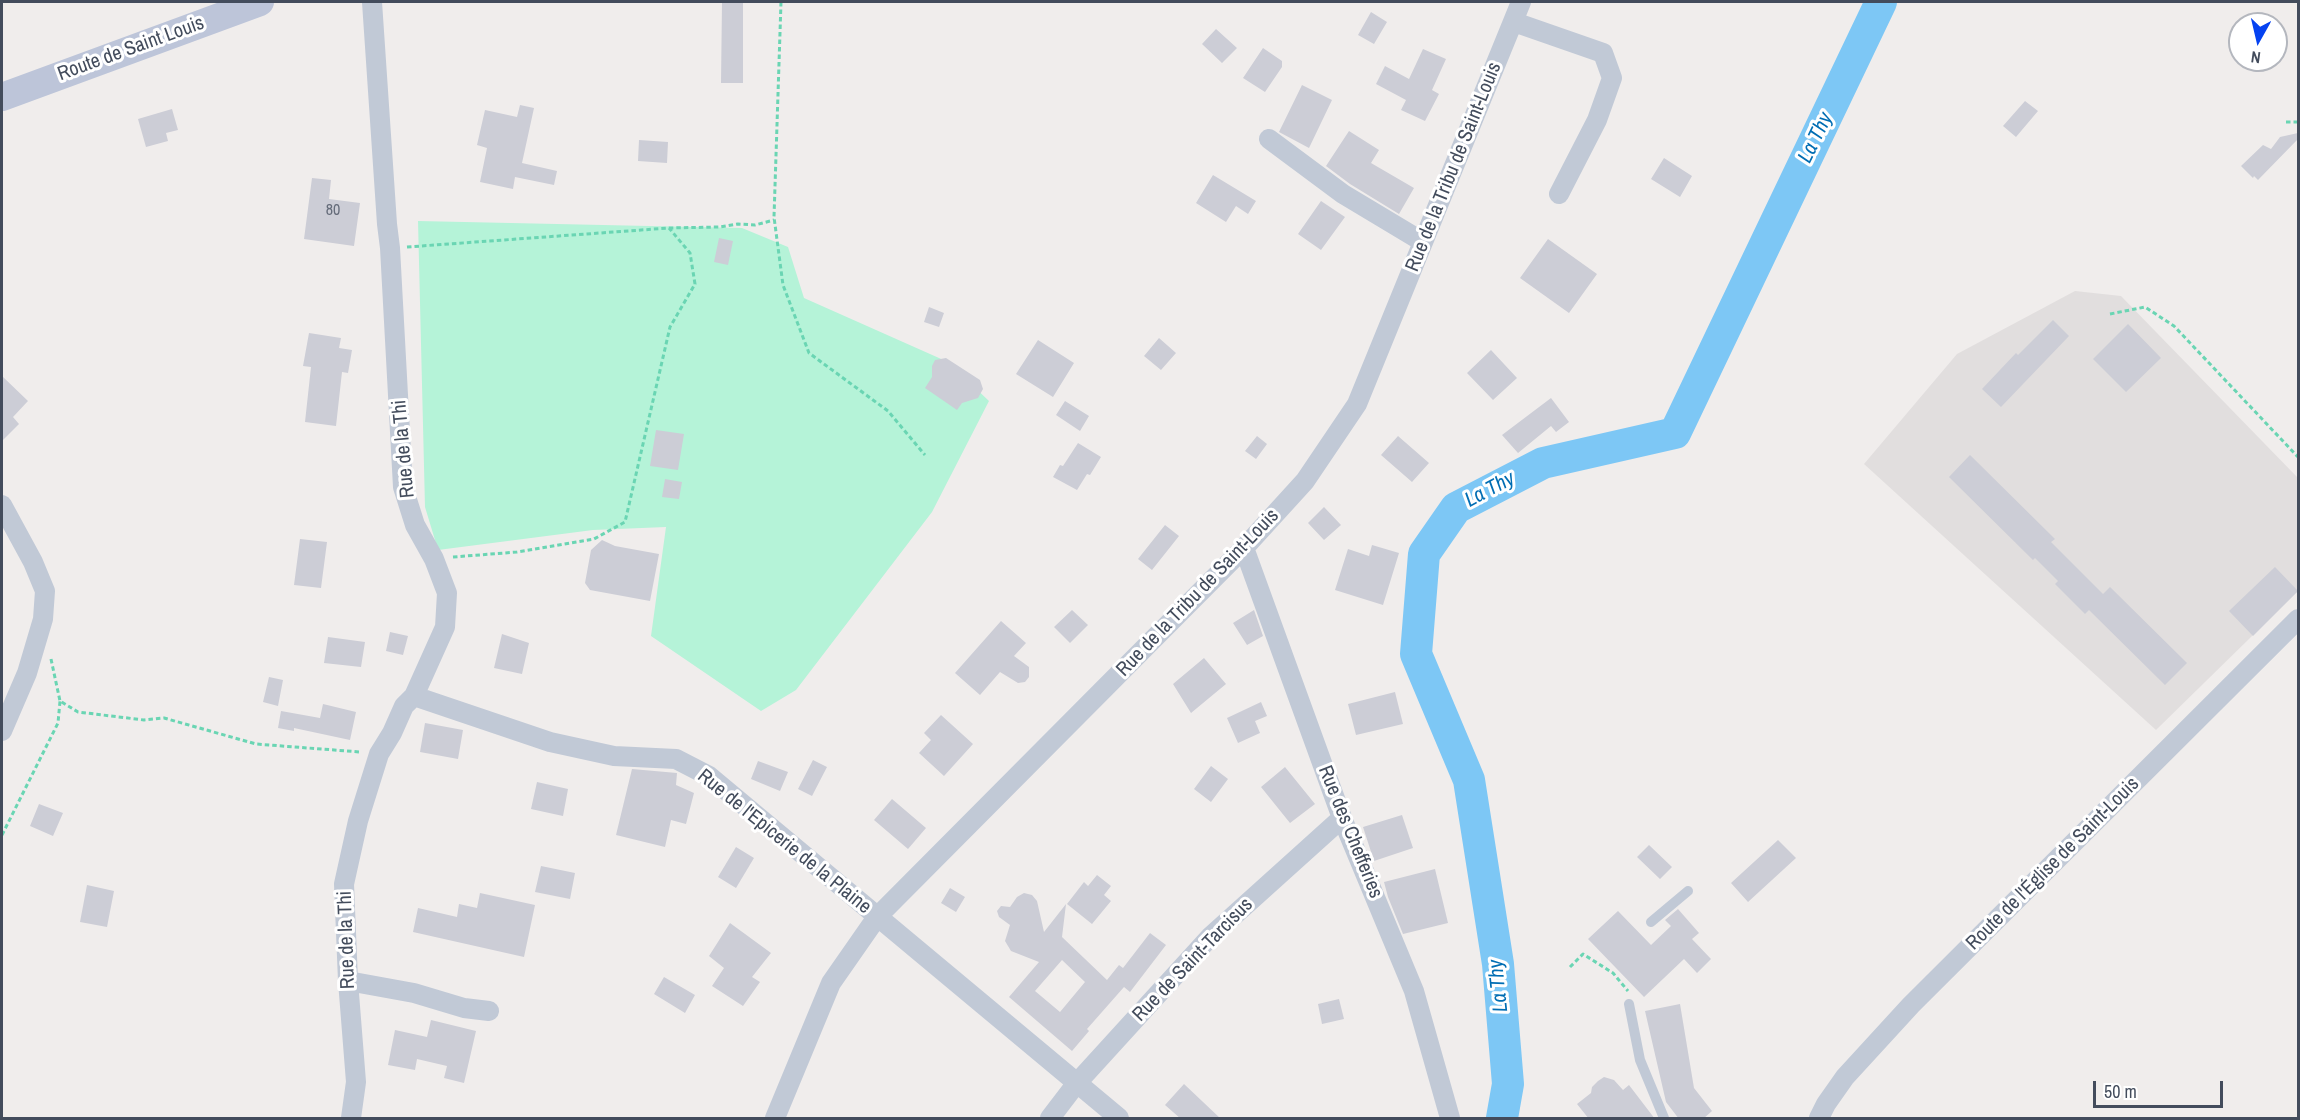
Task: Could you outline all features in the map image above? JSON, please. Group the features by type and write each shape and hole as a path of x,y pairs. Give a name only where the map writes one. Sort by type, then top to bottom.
{"main road":[{"name":"Route de Saint Louis","path":"2,97 260,2"}],"street":[{"name":"Rue de la Thi","path":"351,1119 356,1082 348,981 344,884 358,821 379,754 392,733 404,706 414,696 445,627 447,593 434,559 415,525 403,487 390,248 372,2"},
{"name":"Rue de la Tribu de Saint-Louis","path":"775,1119 831,983 877,917 1244,548 1305,481 1357,404 1521,2"},
{"path":"1514,22 1560,36 1603,53 1612,78 1597,120 1558,194"},
{"path":"1269,139 1343,194 1423,242"},
{"path":"2,505 33,562 45,591 43,619 27,673 2,731"},
{"name":"Rue des Chefferies","path":"1244,548 1342,818 1414,991 1450,1119"},
{"name":"Route de l'Église de Saint-Louis","path":"1819,1119 1826,1104 1845,1077 1911,1005 2298,619"},
{"name":"Rue de l'Epicerie de la Plaine","path":"414,696 550,742 614,756 675,759 709,776 877,917"},
{"name":"Rue de Saint-Tarcisus","path":"1050,1119 1076,1084 1210,936 1342,818"},
{"path":"877,917 1119,1119"},
{"path":"348,981 414,993 464,1008 489,1011"}],"lane":[{"path":"1651,922 1688,891"},
{"path":"1630,1000 1640,1060 1664,1119"}],"path":[{"path":"781,2 774,220 783,285 809,353 888,411 925,455"},
{"path":"2286,122 2298,122"},
{"path":"390,248 669,228 755,225 774,220"},
{"path":"434,559 516,552 594,539 624,522 670,327 695,284 690,252 669,228"},
{"path":"2110,314 2145,307 2174,327 2298,457"},
{"path":"2,835 58,723 60,701 50,654"},
{"path":"60,701 78,712 144,720 164,718 256,744 379,754"},
{"path":"1570,967 1583,954 1613,973 1630,1000"}],"shaded area":[{"path":"2075,291 2121,296 2298,478 2298,591 2156,730 1864,464 1957,354"}],"green space":[{"path":"418,221 742,228 788,247 804,298 948,362 989,401 932,512 796,690 761,711 651,636 666,527 593,530 438,550 425,507"}],"building":[{"path":"722,2 743,2 743,83 721,83"},
{"path":"1371,12 1387,22 1374,44 1358,35"},
{"path":"1216,29 1237,48 1222,63 1202,44"},
{"path":"1263,48 1282,61 1282,67 1265,92 1243,78"},
{"path":"1423,49 1446,59 1432,90 1439,94 1425,121 1401,110 1406,100 1376,84 1385,66 1409,79"},
{"path":"1302,85 1332,100 1309,148 1279,132"},
{"path":"2025,101 2038,111 2016,137 2003,126"},
{"path":"520,105 534,108 522,163 557,171 554,185 515,177 513,189 480,182 487,148 477,145 485,110 517,117"},
{"path":"172,109 178,130 166,133 168,141 146,147 138,119"},
{"path":"1349,131 1379,150 1371,163 1414,188 1399,214 1350,184 1326,166"},
{"path":"2298,133 2298,139 2258,180 2241,166 2263,145 2271,149 2280,137"},
{"path":"639,140 668,142 667,163 638,161"},
{"path":"1664,158 1692,176 1680,197 1651,179"},
{"path":"1213,175 1256,201 1248,214 1236,206 1226,222 1196,203"},
{"path":"312,178 331,180 329,199 360,203 354,246 304,239"},
{"path":"1321,201 1345,217 1321,250 1298,234"},
{"path":"719,238 733,241 728,265 714,262"},
{"path":"1548,239 1597,274 1569,313 1520,278"},
{"path":"929,307 944,313 939,327 924,322"},
{"path":"2053,320 2069,336 2001,407 1982,389 2016,353 2018,355"},
{"path":"2128,324 2161,358 2126,392 2093,359"},
{"path":"309,333 341,338 339,348 352,350 348,373 342,372 336,426 305,422 311,367 303,366"},
{"path":"1159,338 1176,353 1161,370 1144,356"},
{"path":"1038,340 1074,363 1053,397 1016,374"},
{"path":"1491,350 1517,378 1493,400 1467,373"},
{"path":"946,358 980,380 983,389 978,398 962,403 957,410 925,388 932,377 932,366 935,360"},
{"path":"2,376 28,401 13,417 19,424 2,441"},
{"path":"1551,398 1569,422 1556,432 1551,426 1518,453 1502,435"},
{"path":"1065,401 1089,416 1080,431 1056,415"},
{"path":"656,430 684,434 678,470 650,466"},
{"path":"1257,436 1267,444 1256,459 1245,451"},
{"path":"1398,436 1429,463 1412,482 1381,455"},
{"path":"1078,443 1101,457 1077,490 1053,477"},
{"path":"1970,455 2055,539 2051,542 2103,594 2110,587 2187,663 2165,685 2089,610 2085,614 2055,584 2058,581 2035,558 2033,560 1949,477"},
{"path":"665,479 682,482 679,499 662,497"},
{"path":"1324,507 1341,525 1324,540 1308,523"},
{"path":"1165,525 1179,536 1152,570 1138,559"},
{"path":"300,539 327,542 321,588 294,585"},
{"path":"602,540 615,546 659,554 650,601 590,590 585,583 591,550"},
{"path":"1372,545 1399,553 1383,605 1335,590 1348,549 1369,556"},
{"path":"2275,567 2298,591 2253,636 2229,611"},
{"path":"1072,610 1088,625 1070,643 1054,627"},
{"path":"1254,610 1263,636 1247,645 1233,623"},
{"path":"1001,621 1026,643 1014,656 1029,667 1029,677 1025,682 1018,683 1000,672 980,695 955,673"},
{"path":"390,632 408,636 403,655 386,651"},
{"path":"502,634 529,643 522,674 494,668"},
{"path":"328,637 365,642 361,667 324,663"},
{"path":"1204,658 1226,684 1191,713 1173,684"},
{"path":"269,677 283,680 278,706 263,702"},
{"path":"1395,692 1403,724 1356,735 1348,704"},
{"path":"1261,702 1267,716 1255,721 1260,733 1238,743 1227,718"},
{"path":"323,704 356,712 350,740 294,728 294,731 278,728 281,711 320,718"},
{"path":"941,715 973,744 944,776 919,753 931,740 924,733"},
{"path":"425,723 463,730 458,759 420,752"},
{"path":"813,760 827,767 812,796 798,789"},
{"path":"758,761 788,772 780,791 751,779"},
{"path":"1211,766 1228,779 1211,802 1194,789"},
{"path":"1285,767 1315,804 1290,823 1261,787"},
{"path":"632,769 677,773 676,785 694,793 686,824 671,820 665,847 616,835"},
{"path":"537,782 568,789 563,816 531,809"},
{"path":"892,799 926,828 908,849 874,820"},
{"path":"39,804 63,813 53,836 30,826"},
{"path":"1402,815 1413,848 1374,861 1363,827"},
{"path":"1778,840 1796,858 1748,902 1731,883"},
{"path":"1649,845 1672,867 1660,879 1637,857"},
{"path":"736,847 754,858 736,888 718,877"},
{"path":"541,866 575,873 570,899 535,892"},
{"path":"1435,869 1448,923 1403,934 1384,882"},
{"path":"1097,875 1111,886 1104,895 1111,901 1092,924 1067,904 1084,882 1088,886"},
{"path":"87,885 114,891 107,927 80,922"},
{"path":"950,888 965,897 956,912 941,903"},
{"path":"480,893 535,905 524,957 413,932 418,908 457,917 459,904 477,908"},
{"path":"1024,893 1032,895 1037,901 1044,932 1066,904 1062,937 1107,980 1119,965 1123,968 1150,933 1166,945 1130,992 1124,987 1087,1029 1089,1031 1072,1051 1009,997 1039,962 1011,951 1005,941 1010,925 999,917 997,911 1001,906 1010,907 1017,897","holes":["1062,960 1085,982 1060,1012 1035,991"]},
{"path":"1678,909 1699,933 1692,939 1711,959 1697,973 1684,959 1644,997 1588,939 1618,911 1651,945 1671,926 1665,920"},
{"path":"730,923 771,953 752,977 760,982 743,1006 712,986 724,968 709,956"},
{"path":"664,977 695,995 685,1013 654,994"},
{"path":"1339,999 1344,1019 1322,1024 1318,1004"},
{"path":"1680,1004 1694,1088 1712,1111 1703,1119 1679,1119 1666,1102 1645,1011"},
{"path":"431,1020 476,1031 464,1083 444,1078 447,1066 417,1059 415,1070 388,1065 395,1030 427,1037"},
{"path":"1604,1077 1614,1080 1623,1090 1629,1085 1655,1119 1589,1119 1577,1104 1591,1093 1592,1087"},
{"path":"1184,1084 1221,1119 1181,1119 1165,1105"}],"waterway":[{"name":"La Thy","path":"1502,1118 1508,1084 1498,964 1469,780 1416,654 1424,554 1456,508 1543,463 1675,433 1881,2"}]}
